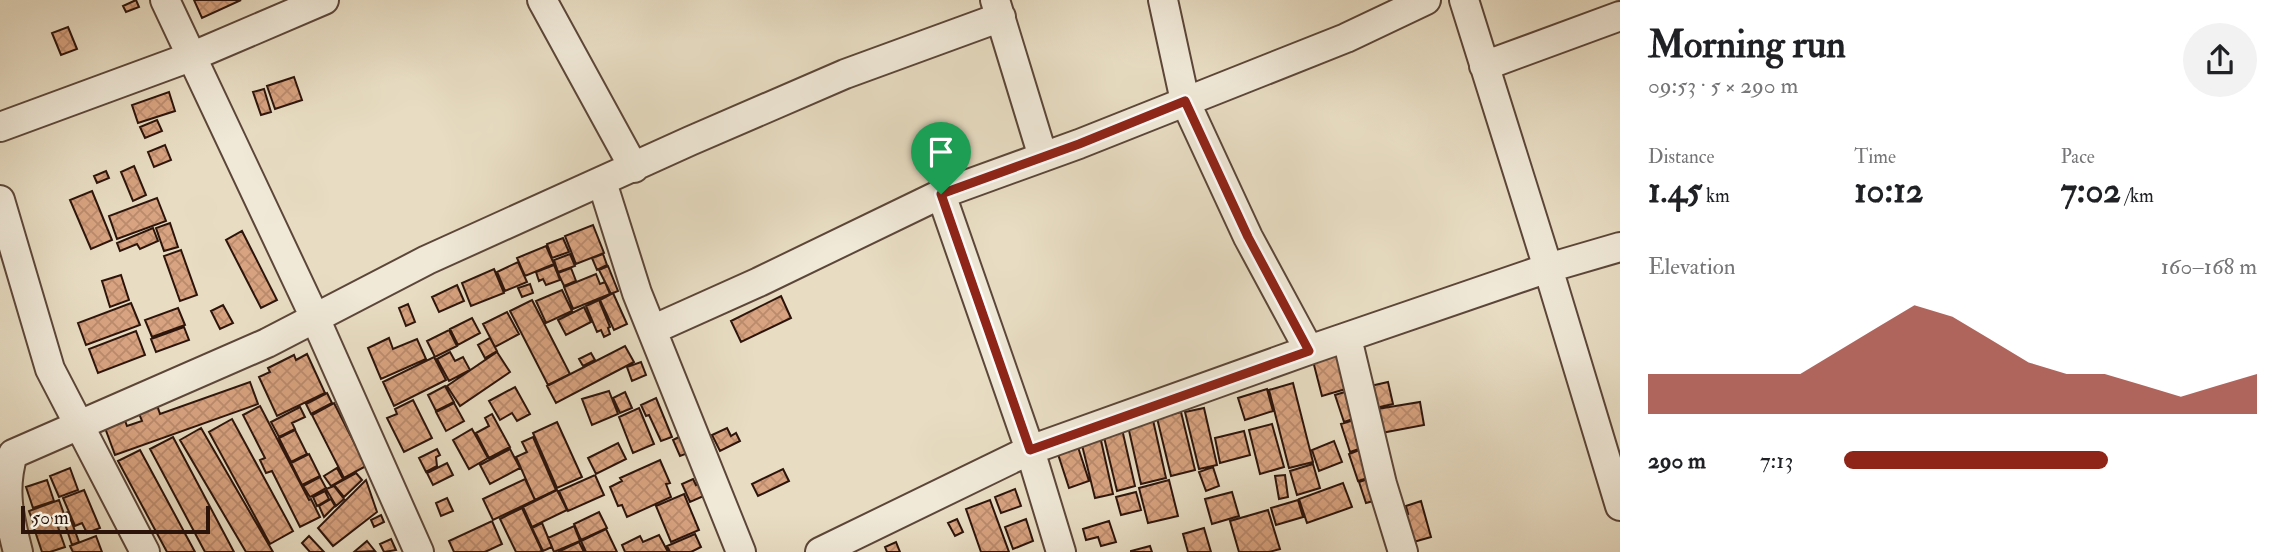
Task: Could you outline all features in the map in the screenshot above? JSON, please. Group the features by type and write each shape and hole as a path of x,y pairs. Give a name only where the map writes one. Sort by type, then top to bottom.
{"street":[{"path":"165,0 315,318 419,552"},
{"path":"0,127 193,56 324,0"},
{"path":"542,0 634,168"},
{"path":"1163,0 1185,101 1248,237 1309,351"},
{"path":"652,330 759,282 941,194 1043,157 1346,38 1426,0"},
{"path":"1464,0 1620,506"},
{"path":"18,552 7,510 8,470 13,454 267,343 427,260 998,9 1043,157"},
{"path":"1484,66 1620,16"},
{"path":"602,182 637,293 741,552"},
{"path":"941,194 1030,450 1061,552"},
{"path":"0,200 50,369 145,552"},
{"path":"820,552 1030,450 1548,268 1620,247"},
{"path":"1347,338 1382,484 1403,552"}],"building":[{"path":"136,0 139,7 126,12 123,6"},
{"path":"194,0 241,0 202,18"},
{"path":"68,27 77,49 61,55 52,33"},
{"path":"294,77 302,100 275,109 267,86"},
{"path":"264,89 271,112 261,115 253,92"},
{"path":"169,92 175,111 138,123 132,105"},
{"path":"157,120 162,131 145,138 140,127"},
{"path":"165,145 171,160 154,167 148,152"},
{"path":"134,166 146,195 133,201 121,172"},
{"path":"106,171 109,178 97,183 94,176"},
{"path":"92,191 112,240 91,249 70,200"},
{"path":"157,198 166,221 117,239 109,216"},
{"path":"170,223 178,247 164,251 156,228"},
{"path":"593,225 604,253 576,264 565,236"},
{"path":"153,228 158,241 140,249 137,244 120,251 117,243"},
{"path":"242,231 277,300 261,308 226,240"},
{"path":"563,238 569,252 552,258 547,244"},
{"path":"546,246 554,264 525,276 517,258"},
{"path":"181,250 197,295 180,301 164,256"},
{"path":"570,254 575,266 558,272 554,260"},
{"path":"603,254 607,265 597,270 592,258"},
{"path":"518,262 527,282 505,291 497,272"},
{"path":"554,265 560,280 546,285 543,279 539,281 536,272"},
{"path":"608,266 618,291 611,294 599,270"},
{"path":"571,268 576,281 564,286 558,273"},
{"path":"494,269 504,293 471,306 462,283"},
{"path":"596,274 600,284 605,282 610,294 573,309 564,287"},
{"path":"121,275 129,300 110,307 102,281"},
{"path":"530,284 533,293 522,297 518,288"},
{"path":"457,285 464,301 439,312 432,297"},
{"path":"562,290 572,311 546,323 536,301"},
{"path":"613,293 627,324 614,330 600,300"},
{"path":"781,296 791,318 741,342 731,321"},
{"path":"532,300 570,374 548,385 510,311"},
{"path":"599,300 610,327 610,334 604,337 601,330 597,332 586,306"},
{"path":"131,303 140,325 86,345 78,323"},
{"path":"408,304 415,322 406,326 399,308"},
{"path":"223,305 233,323 220,329 211,311"},
{"path":"584,307 591,322 566,335 558,320"},
{"path":"178,308 185,325 152,337 145,320"},
{"path":"507,312 519,334 495,347 483,324"},
{"path":"472,318 480,333 458,345 450,329"},
{"path":"184,327 189,340 156,352 151,339"},
{"path":"449,330 457,346 435,357 427,341"},
{"path":"136,331 145,355 98,373 89,349"},
{"path":"389,338 393,349 417,339 426,359 381,379 368,348"},
{"path":"490,338 497,351 485,358 478,345"},
{"path":"625,346 634,362 556,403 547,386"},
{"path":"450,352 455,361 463,357 470,370 449,381 437,359"},
{"path":"497,352 510,372 460,406 447,386"},
{"path":"591,353 595,360 583,366 579,359"},
{"path":"307,354 325,393 277,416 259,377 270,372 268,368 294,355 296,360"},
{"path":"1340,354 1349,388 1322,396 1313,361"},
{"path":"434,357 446,380 394,406 383,382"},
{"path":"641,362 646,375 632,381 627,367"},
{"path":"250,382 258,404 115,455 104,425 124,418 127,426 142,421 138,411 157,405 160,414"},
{"path":"1388,382 1393,404 1371,409 1366,387"},
{"path":"1293,383 1313,462 1289,468 1269,390"},
{"path":"445,386 454,402 436,411 428,395"},
{"path":"515,387 530,414 517,421 512,413 500,420 489,401"},
{"path":"1267,389 1273,411 1245,420 1238,398"},
{"path":"609,391 618,414 592,425 582,399"},
{"path":"1348,391 1356,418 1344,422 1335,395"},
{"path":"625,392 632,408 620,413 613,398"},
{"path":"327,393 332,403 311,414 306,404"},
{"path":"656,398 672,437 661,441 649,415 646,416 641,405"},
{"path":"413,400 432,438 404,452 387,418 397,414 395,409"},
{"path":"1420,402 1424,425 1376,434 1371,410"},
{"path":"334,403 366,466 344,478 312,415"},
{"path":"454,403 464,421 446,431 436,412"},
{"path":"260,406 320,517 300,527 272,471 266,473 260,460 265,458 243,415"},
{"path":"300,407 305,417 292,423 295,429 279,437 271,422"},
{"path":"639,408 654,444 633,453 619,417"},
{"path":"1204,408 1217,465 1199,469 1185,412"},
{"path":"1181,412 1195,470 1171,476 1157,418"},
{"path":"492,414 510,447 489,458 476,433 489,426 485,418"},
{"path":"232,419 293,531 270,544 209,432"},
{"path":"1153,420 1166,478 1141,484 1128,426"},
{"path":"1354,420 1362,448 1350,452 1341,424"},
{"path":"557,422 582,477 557,488 533,433"},
{"path":"1272,424 1284,467 1260,474 1249,430"},
{"path":"201,428 273,552 246,552 180,440"},
{"path":"727,428 731,436 736,433 740,441 720,451 712,435"},
{"path":"472,429 488,458 469,469 453,440"},
{"path":"1122,429 1135,486 1117,491 1103,433"},
{"path":"295,430 307,454 291,462 279,438"},
{"path":"1244,431 1250,455 1220,463 1215,438"},
{"path":"681,436 688,453 680,456 673,440"},
{"path":"1100,436 1113,494 1095,498 1081,441"},
{"path":"173,437 234,552 205,552 150,449"},
{"path":"533,437 556,490 535,500 516,457 527,452 522,442"},
{"path":"1334,441 1342,462 1319,471 1312,450"},
{"path":"618,443 626,459 596,474 588,458"},
{"path":"1077,444 1089,481 1069,488 1057,451"},
{"path":"437,449 440,455 436,457 437,466 426,472 419,458"},
{"path":"510,449 520,468 490,484 480,465"},
{"path":"1362,449 1371,477 1358,481 1349,454"},
{"path":"140,450 195,552 167,552 118,461"},
{"path":"309,454 320,476 302,485 291,463"},
{"path":"660,460 670,483 666,484 671,497 627,517 622,505 618,506 610,487 622,481 620,478"},
{"path":"447,463 453,475 433,485 427,473"},
{"path":"1313,464 1320,488 1297,495 1290,471"},
{"path":"1213,467 1219,486 1206,491 1199,472"},
{"path":"70,468 78,490 59,497 50,476"},
{"path":"337,468 343,479 331,486 324,476"},
{"path":"783,469 789,481 758,496 752,484"},
{"path":"356,473 362,480 344,497 334,485"},
{"path":"595,475 604,495 568,511 559,491"},
{"path":"1285,475 1288,497 1279,499 1275,476"},
{"path":"320,477 326,488 310,497 303,486"},
{"path":"1371,478 1377,500 1366,503 1359,482"},
{"path":"525,479 535,500 493,520 483,499"},
{"path":"693,479 696,485 701,482 706,495 690,502 682,484"},
{"path":"47,480 54,501 33,508 26,487"},
{"path":"366,480 377,512 333,546 318,528"},
{"path":"1169,480 1178,516 1148,523 1139,488"},
{"path":"1343,483 1352,507 1307,523 1299,499"},
{"path":"334,486 344,499 336,506 326,489"},
{"path":"1015,489 1021,506 1001,513 995,497"},
{"path":"84,490 100,528 87,533 82,523 75,526 63,498"},
{"path":"557,490 567,510 532,527 523,507"},
{"path":"325,491 329,499 317,506 313,497"},
{"path":"1136,492 1141,510 1121,515 1116,497"},
{"path":"1232,492 1239,516 1212,524 1205,499"},
{"path":"684,494 699,530 671,542 656,506"},
{"path":"447,498 453,511 441,516 436,503"},
{"path":"331,499 335,506 324,517 319,506"},
{"path":"59,500 64,514 34,524 29,511"},
{"path":"990,500 1009,552 981,552 966,509"},
{"path":"1298,500 1303,517 1276,525 1271,508"},
{"path":"1421,501 1431,537 1410,543 1402,515 1408,514 1406,506"},
{"path":"522,508 542,551 516,552 500,519"},
{"path":"1268,510 1280,549 1269,552 1239,552 1230,521"},
{"path":"68,512 79,542 72,545 65,524 58,527 65,547 42,552 33,525"},
{"path":"599,512 607,528 581,540 574,524"},
{"path":"381,515 384,522 374,527 371,520"},
{"path":"957,519 963,532 955,536 948,523"},
{"path":"1026,519 1033,541 1013,549 1005,527"},
{"path":"492,521 502,544 485,552 454,552 449,541"},
{"path":"1109,521 1116,542 1101,546 1098,537 1086,540 1083,529"},
{"path":"542,523 552,547 543,551 532,528"},
{"path":"574,526 580,541 554,552 548,538"},
{"path":"1204,528 1211,552 1188,552 1183,534"},
{"path":"606,529 617,552 586,552 581,541"},
{"path":"695,534 701,547 691,552 670,552 667,546"},
{"path":"659,535 668,552 625,552 622,545 640,536 643,542"},
{"path":"96,536 102,552 73,552 70,546"},
{"path":"309,536 324,552 310,552 302,543"},
{"path":"391,539 396,550 384,552 380,544"},
{"path":"367,541 375,551 354,552"},
{"path":"579,542 584,552 558,552"},
{"path":"896,542 900,552 887,552 885,547"},
{"path":"1150,546 1152,552 1131,552 1131,551"}],"route":[{"path":"1185,101 1248,237 1309,351 1030,450 941,194 1079,144 1185,101"}]}
